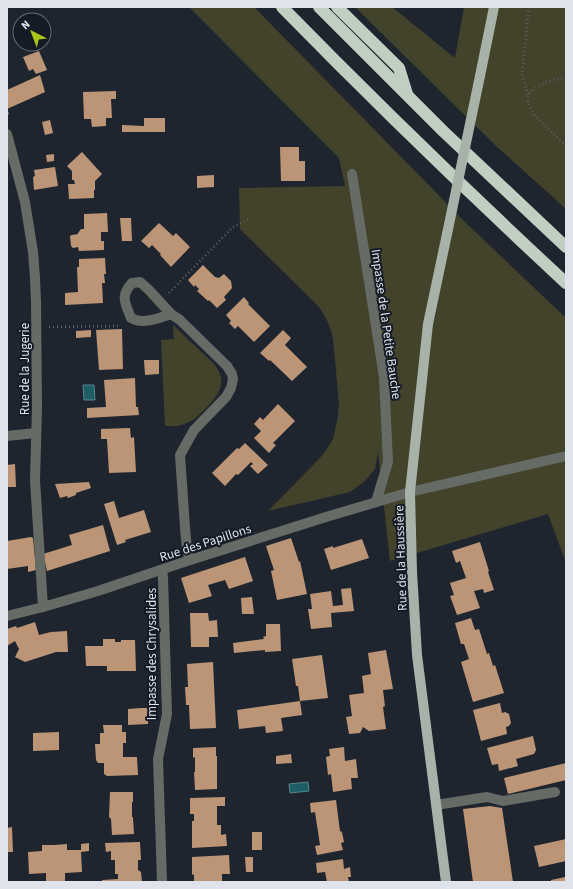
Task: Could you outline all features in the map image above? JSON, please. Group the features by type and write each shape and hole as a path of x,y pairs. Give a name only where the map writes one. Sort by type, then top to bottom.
{"highway":[{"path":"282,7 401,126 566,283"},
{"path":"319,7 407,95 566,247"},
{"path":"338,7 399,68 407,95"}],"main road":[{"name":"Rue de la Haussière","path":"446,882 417,655 412,572 410,492 428,324 494,7"}],"street":[{"name":"Rue de la Jugerie","path":"7,134 24,202 33,252 37,327 35,480 43,607"},
{"name":"Impasse de la Petite Bauche","path":"352,174 384,377 388,462 376,502"},
{"path":"171,314 156,319 135,321 131,318 124,301 126,290 132,283 140,282 171,314 180,320 227,366 233,379 231,388 226,397 194,430 180,455 185,528 190,560"},
{"path":"7,436 36,433"},
{"name":"Rue des Papillons","path":"7,616 98,591 190,560 410,492 566,456"},
{"name":"Impasse des Chrysalides","path":"162,570 164,583 167,714 158,759 162,882"},
{"path":"436,805 487,797 503,801 555,792"}],"path":[{"path":"529,7 522,74 528,95 528,104 534,114 566,146"},
{"path":"528,95 535,88 549,81 566,77"},
{"path":"160,302 233,227 249,219"},
{"path":"37,327 121,326 131,318"}],"green space":[{"path":"189,7 254,7 466,223 566,318 566,563 548,514 390,561 378,452 375,469 364,482 350,492 268,511 325,452 333,439 338,417 339,404 333,339 328,322 318,306 240,229 239,188 345,186 339,158"},
{"path":"355,7 392,7 455,58 464,7 566,7 566,209 495,145"},
{"path":"173,326 214,364 221,376 221,382 215,398 196,418 179,426 165,426 161,340 174,339"}],"water":[{"path":"83,385 94,385 95,400 84,400"},
{"path":"308,782 309,791 290,793 289,784"}],"building":[{"path":"39,52 47,70 36,74 33,69 29,71 23,57"},
{"path":"40,75 45,92 7,109 7,90"},
{"path":"116,91 116,99 111,99 112,118 106,118 106,126 92,127 91,119 84,119 83,92"},
{"path":"144,118 165,118 165,132 122,132 122,125 144,126"},
{"path":"50,120 53,133 45,135 42,122"},
{"path":"280,147 299,147 299,161 305,161 305,181 281,181"},
{"path":"82,152 102,174 95,181 94,198 69,199 68,184 75,184 74,180 72,180 72,171 67,166"},
{"path":"54,154 54,161 47,162 46,155"},
{"path":"55,167 58,186 34,190 34,170"},
{"path":"214,175 214,187 197,188 197,176"},
{"path":"107,213 108,232 101,232 101,241 104,241 104,250 79,251 78,247 73,248 71,246 70,236 78,234 81,229 84,229 84,214"},
{"path":"120,218 131,218 132,241 122,241"},
{"path":"159,223 173,236 176,233 190,247 171,267 152,245 149,248 141,241"},
{"path":"105,258 105,283 102,283 103,303 65,305 65,293 78,292 77,267 79,267 79,259"},
{"path":"203,265 215,277 219,278 224,274 231,281 232,288 224,297 226,300 217,308 197,291 199,289 195,285 194,287 188,280"},
{"path":"244,297 249,303 248,304 270,326 254,342 238,326 235,329 229,323 231,321 226,315"},
{"path":"122,329 123,369 99,370 96,330"},
{"path":"91,330 91,337 76,338 76,331"},
{"path":"283,330 291,338 285,345 307,367 292,381 270,360 269,361 260,353"},
{"path":"144,360 159,360 159,374 145,375"},
{"path":"135,378 136,407 138,407 139,415 87,418 87,408 106,407 104,380"},
{"path":"278,404 295,421 273,443 276,445 269,453 254,438 261,431 254,424 260,417 263,420"},
{"path":"130,428 131,438 134,437 136,472 109,473 107,439 101,439 101,429"},
{"path":"245,443 268,465 258,474 250,466 253,464 251,462 238,475 236,474 225,486 212,473 237,448 239,449"},
{"path":"15,464 16,487 7,487 7,465"},
{"path":"89,482 91,488 76,493 76,495 68,498 67,496 60,498 55,484"},
{"path":"114,501 119,518 144,510 151,532 125,540 126,542 117,545 104,504"},
{"path":"103,525 110,551 47,571 43,554 72,545 69,535"},
{"path":"31,537 33,538 36,570 28,572 28,566 7,569 7,541"},
{"path":"291,538 299,562 300,561 307,594 277,600 271,571 274,570 266,546"},
{"path":"362,539 369,558 331,570 324,549 333,546 333,548"},
{"path":"480,542 494,590 484,593 483,589 474,591 480,608 457,615 450,596 454,595 450,583 466,578 460,561 456,563 452,551"},
{"path":"245,557 253,581 229,589 225,580 208,585 212,596 189,603 181,578"},
{"path":"351,588 354,611 331,613 332,627 311,629 308,609 312,609 310,594 331,591 333,606 343,605 341,589"},
{"path":"252,597 254,614 242,614 241,598"},
{"path":"190,613 208,613 209,621 217,620 218,637 209,637 209,647 191,647"},
{"path":"471,618 475,630 479,629 487,654 489,653 493,666 495,665 504,693 473,702 461,662 469,659 464,644 461,644 455,623"},
{"path":"35,622 39,635 51,632 67,631 68,652 56,652 25,662 15,657 19,649 15,641 7,646 7,629 16,626 17,628"},
{"path":"266,624 280,624 281,651 265,652 265,650 234,653 233,643 264,639 263,637 266,636"},
{"path":"103,639 115,639 115,642 121,642 121,640 135,640 136,671 107,671 107,666 86,666 85,646 103,646"},
{"path":"386,650 393,689 383,690 385,706 383,707 386,729 369,731 363,727 360,733 349,734 346,717 352,716 349,695 364,693 362,676 371,674 368,653"},
{"path":"322,655 328,698 300,701 292,659"},
{"path":"213,662 216,728 190,729 189,705 186,705 185,687 188,687 187,664"},
{"path":"300,701 302,715 281,718 283,731 266,733 265,726 239,729 237,710"},
{"path":"500,703 502,713 505,712 509,714 511,723 506,727 507,734 481,741 473,710"},
{"path":"148,708 148,724 128,725 128,709"},
{"path":"103,725 122,725 122,732 126,732 126,743 123,743 123,757 137,757 138,775 107,776 104,774 104,763 98,763 96,760 95,744 100,744 100,733 104,733"},
{"path":"59,732 59,750 33,751 33,733"},
{"path":"533,736 536,750 534,754 516,759 518,766 499,771 498,764 492,765 487,748"},
{"path":"216,747 217,789 195,790 195,757 193,758 193,748"},
{"path":"344,747 345,761 356,759 358,778 351,778 352,789 333,792 331,774 328,775 326,757 330,756 329,749"},
{"path":"291,754 292,763 276,764 276,756"},
{"path":"566,763 566,780 508,794 504,778"},
{"path":"110,792 133,792 132,817 134,834 112,835 111,819 109,817"},
{"path":"225,797 225,806 217,806 217,825 221,825 221,835 226,834 227,846 192,848 192,821 194,821 194,814 190,814 190,798"},
{"path":"336,800 340,831 342,832 344,842 341,843 343,850 317,855 315,846 320,845 315,812 311,813 310,803"},
{"path":"490,806 502,808 513,882 473,882 463,809"},
{"path":"12,827 13,852 7,852 7,828"},
{"path":"252,832 262,832 262,850 252,850"},
{"path":"566,839 566,861 539,867 534,846"},
{"path":"140,842 141,860 138,860 138,870 141,872 142,882 102,882 102,880 118,879 118,874 115,874 115,860 111,860 111,851 106,852 105,843"},
{"path":"89,843 89,851 81,852 82,872 65,873 65,882 46,882 46,873 29,874 28,852 42,851 42,845 67,844 67,850 81,850 81,844"},
{"path":"229,855 230,874 222,874 222,882 194,882 194,874 192,875 192,857"},
{"path":"245,857 253,857 253,872 246,872"},
{"path":"343,859 344,869 350,867 351,877 348,877 349,882 327,882 325,872 317,873 316,863"},
{"path":"565,877 566,882 551,882 551,880"}]}
